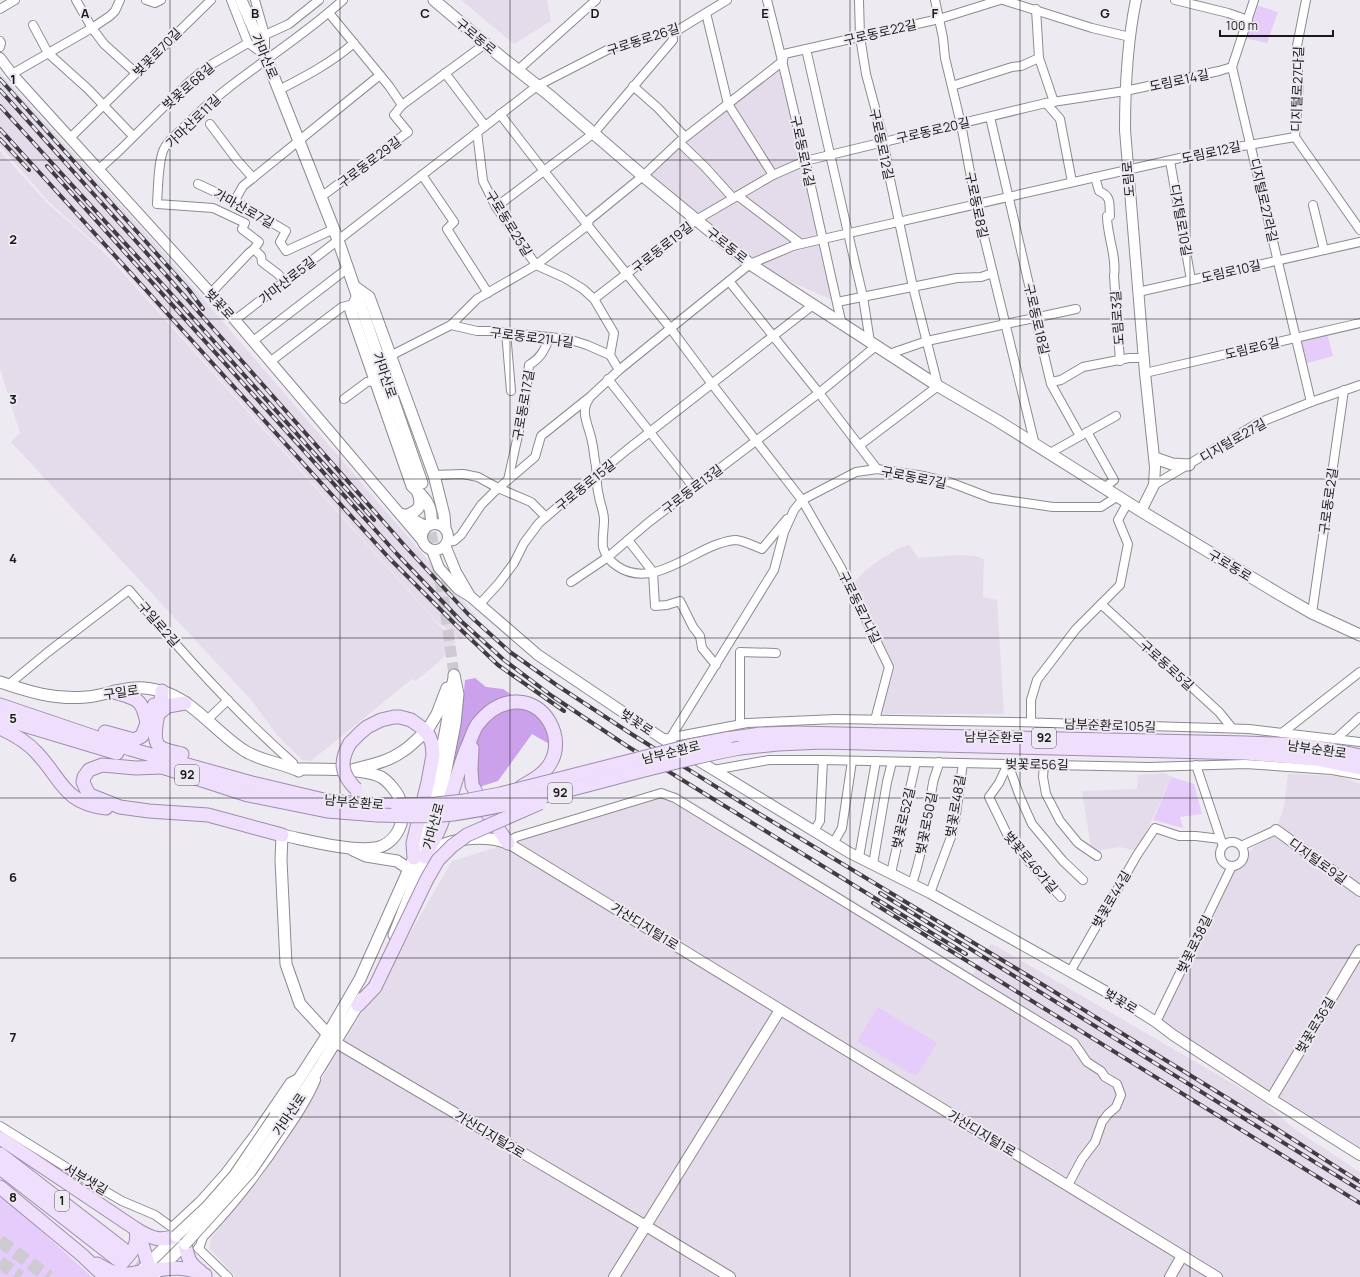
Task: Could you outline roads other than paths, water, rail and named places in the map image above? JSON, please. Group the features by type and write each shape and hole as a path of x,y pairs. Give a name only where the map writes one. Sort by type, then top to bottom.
{"main road":[{"name":"가마산로","path":"241,0 266,57 334,228 417,487"},
{"name":"구로동로","path":"434,0 750,264 938,386 1141,511 1279,594 1360,635"},
{"path":"402,513 416,510 421,505 421,500 375,380 351,311 356,296 369,297 435,476 444,515 445,528"},
{"path":"1154,458 1172,464 1189,465"},
{"path":"417,487 425,493 431,491 434,487 435,476"},
{"path":"417,487 429,506 432,514 430,524"},
{"name":"가마산로","path":"148,1273 177,1234 207,1207 235,1175 320,1067 331,1038 435,823 455,724 458,694 454,675 444,694 437,714 425,732 403,751 390,758 349,771"},
{"name":"구일로","path":"4,684 59,698 87,697 135,688 162,691 173,695 186,703 222,734 246,752 294,769"},
{"path":"162,691 162,702 154,734 159,746 164,749 228,768 252,783"},
{"path":"53,722 78,724 134,740 142,736 156,699 162,691"},
{"path":"114,692 138,701 144,710 147,723"},
{"path":"417,862 442,824 461,763 474,730 487,714 499,706 514,702 526,703 538,708 554,729 556,742 555,752 548,767 542,773 512,792"},
{"path":"158,714 168,706 186,703"},
{"name":"남부순환로","path":"0,705 130,749 252,783 328,801 379,807 406,816 452,814 537,798 654,766 740,748 778,744 823,742 1246,754 1316,759 1360,768"},
{"path":"379,807 356,790 346,778 342,767 344,755 354,738 367,727 381,720 394,717 411,720 422,728 429,736 432,744 433,755 428,782 412,843 417,862"},
{"name":"남부순환로","path":"0,718 248,794 327,811 464,801 512,792 689,746 761,734 796,733 1246,742 1305,746 1360,756"},
{"path":"0,728 30,746 64,788 77,800 98,807 120,807"},
{"path":"474,730 471,758 472,785 488,814 508,843"},
{"path":"162,767 136,768 102,765 89,770 84,777 83,782 90,795 120,807 149,811 208,815 282,835 348,848 369,849 381,846 391,840 399,830 402,822 402,805 397,793 383,778 349,771 294,769"},
{"path":"294,769 304,773 320,776 386,782"},
{"path":"358,1005 375,987 426,879 438,860 452,846 467,835 563,792"},
{"path":"282,835 281,860 286,964 300,1004 331,1038"},
{"path":"348,848 366,856 397,861 417,862 451,841 497,839 508,843"},
{"name":"가마산로","path":"280,1119 300,1077 358,1005 387,952 417,862"},
{"path":"0,1138 150,1237 162,1240 177,1234 191,1264 206,1276"},
{"name":"1","path":"0,1154 120,1254 0,1168"},
{"path":"0,1187 82,1255 107,1273 148,1273 185,1268 206,1276"},
{"path":"136,1229 143,1243 148,1273"},
{"path":"107,1273 120,1265 135,1247 138,1239 136,1229"},
{"path":"179,1277 186,1271 192,1270"}],"street":[{"path":"0,9 15,0"},
{"path":"76,0 92,28 104,44 136,73"},
{"path":"12,74 92,28 115,11 120,0"},
{"path":"146,0 155,3 161,0"},
{"name":"벚꽃로70길","path":"70,138 211,0"},
{"path":"231,0 248,43 266,57"},
{"path":"255,0 265,35 266,57"},
{"name":"가마산로11길","path":"254,250 259,242 242,230 245,223 213,208 157,204 162,155 165,147 202,110 237,80 266,57 329,13 343,0"},
{"path":"518,70 596,0"},
{"name":"구로동로26길","path":"537,86 611,48 678,30 727,0"},
{"name":"구로동로14길","path":"767,0 783,61 842,324"},
{"name":"구로동로12길","path":"859,0 860,37 866,74 884,141 888,170 913,287 938,386"},
{"name":"구로동로8길","path":"935,0 943,38 945,58 961,124 976,204 1035,445"},
{"name":"구로동로22길","path":"390,356 451,325 477,299 536,265 588,225 589,220 643,176 682,140 783,61 784,54 939,19 1001,0 1092,28 1130,37"},
{"name":"도림로","path":"1136,0 1130,37 1125,91 1125,130 1143,358 1154,458 1154,485 1141,511"},
{"path":"1175,0 1228,12 1248,20"},
{"path":"1232,67 1254,0"},
{"name":"디지털로27다길","path":"1306,0 1296,51 1299,84 1295,137 1360,230"},
{"path":"265,35 289,24 317,1"},
{"path":"1036,10 1039,58 1050,102 1060,119 1072,182"},
{"path":"329,13 380,75 402,105 485,44"},
{"path":"706,13 728,104 773,175"},
{"path":"32,25 48,53 104,105 133,136"},
{"path":"496,207 594,133 673,40 672,31"},
{"path":"0,41 0,47"},
{"name":"벚꽃로68길","path":"98,170 188,83 207,67 248,43"},
{"name":"가마산로","path":"279,90 312,73 337,57 354,43"},
{"path":"806,49 873,344"},
{"name":"벚꽃로","path":"0,58 12,74 98,170 235,320 402,513 422,540"},
{"path":"952,86 1012,67 1021,66 1039,58"},
{"name":"벚꽃로","path":"0,65 12,74"},
{"name":"도림로14길","path":"1125,91 1232,67"},
{"name":"디지털로27라길","path":"1232,67 1311,402"},
{"path":"445,73 485,126"},
{"path":"235,200 243,186 380,75"},
{"path":"338,240 537,86"},
{"path":"633,86 658,108 705,167 736,197 801,244"},
{"name":"구로동로20길","path":"696,220 773,175 805,161 1050,102 1125,91"},
{"name":"구로동로29길","path":"321,197 408,132 394,115 402,105"},
{"path":"500,114 627,274"},
{"path":"990,117 1009,197"},
{"path":"210,124 237,160 253,178"},
{"name":"구로동로25길","path":"477,132 483,181 496,207 536,265"},
{"name":"도림로12길","path":"1127,170 1251,144 1295,137"},
{"name":"디지털로10길","path":"1170,161 1191,280"},
{"path":"750,264 801,244 1127,170"},
{"path":"422,175 454,222 448,229 488,293"},
{"name":"도림로3길","path":"1051,382 1061,380 1083,367 1120,360 1114,273 1115,268 1107,226 1107,216 1110,216 1109,200 1106,194 1099,191 1095,177"},
{"name":"가마산로7길","path":"198,184 235,200 286,231 280,242 286,251 334,228"},
{"name":"구로동로18길","path":"1009,197 1030,289 1034,317 1051,382 1084,434"},
{"path":"1313,205 1324,250"},
{"name":"구로동로19길","path":"594,300 696,220"},
{"name":"가마산로5길","path":"235,320 338,240"},
{"name":"도림로10길","path":"1138,292 1360,242"},
{"path":"211,294 249,253 254,250 261,256 262,262 278,274 285,282"},
{"name":"구로동로17길","path":"608,557 604,548 604,519 598,496 597,475 592,442 585,415 584,404 608,379 750,264"},
{"path":"536,265 566,278 583,289 594,300 614,333 610,355 619,370"},
{"path":"253,341 348,268"},
{"path":"837,302 956,278 981,277 993,273"},
{"name":"구로동로19길","path":"627,274 671,329"},
{"path":"729,281 860,445 877,469"},
{"path":"270,361 356,296"},
{"name":"구로동로15길","path":"479,605 499,583 514,563 524,543 539,523 650,432 813,305"},
{"path":"889,354 927,342 1034,317 1076,309"},
{"name":"도림로6길","path":"1145,374 1360,322"},
{"name":"구로동로21나길","path":"451,325 477,331 506,332 568,339 610,355"},
{"path":"671,329 802,500"},
{"path":"506,332 511,391"},
{"name":"구로동로17길","path":"508,480 526,404 529,365 538,359 550,337"},
{"name":"구로동로13길","path":"571,582 608,557 694,488 819,393 873,344"},
{"path":"1120,360 1143,358"},
{"path":"608,379 694,488"},
{"name":"가마산로","path":"344,399 367,382 375,380"},
{"name":"디지털로27길","path":"1154,485 1256,424 1311,402 1360,385"},
{"path":"860,445 938,386"},
{"name":"구로동로2길","path":"1312,612 1344,390"},
{"name":"구로동로17길","path":"446,543 454,541 461,535 481,505 498,488 535,457 541,436 591,396"},
{"path":"1050,454 1116,416"},
{"path":"1084,434 1114,480 1104,488"},
{"name":"구로동로7길","path":"667,738 716,665 774,570 784,532 794,510 802,500 856,472 877,469 924,476 949,482 991,498 1053,507 1100,507 1118,496"},
{"path":"435,476 463,474 478,477 498,488 531,502 546,517"},
{"name":"구로동로7나길","path":"802,500 840,566 889,667 875,720"},
{"path":"1031,722 1031,700 1037,680 1076,629 1120,585 1128,544 1118,520 1128,502"},
{"path":"608,557 622,570 633,573 649,574 673,566 710,547 726,542 736,540 762,549 794,510"},
{"path":"402,513 423,525 430,524 439,524 445,528 448,537 446,543 439,549 432,550 425,546 422,540 422,533 430,524"},
{"path":"628,540 653,572 655,606 667,605 680,601 693,627 700,636 702,648 716,665"},
{"name":"벚꽃로","path":"446,543 456,572 471,597"},
{"name":"벚꽃로","path":"432,550 439,568 458,589 471,597 538,655 667,738 713,770 858,857 930,893 1121,1000 1271,1099 1360,1154"},
{"name":"구일로2길","path":"4,684 129,590 195,666 261,734 293,763 294,769"},
{"name":"구로동로5길","path":"1100,604 1219,712 1232,728"},
{"path":"740,724 740,652 776,653"},
{"path":"1282,733 1360,672"},
{"path":"207,720 228,700"},
{"path":"1336,739 1360,717"},
{"name":"남부순환로105길","path":"667,738 747,723 836,719 1031,722 1232,728 1360,742"},
{"name":"벚꽃로56길","path":"713,770 769,760 823,760 1149,767 1245,764 1332,770 1360,775"},
{"path":"814,831 820,821 823,760"},
{"path":"834,842 842,828 852,761"},
{"path":"858,857 876,761"},
{"path":"873,864 886,782 892,762"},
{"name":"벚꽃로52길","path":"891,874 916,762"},
{"name":"벚꽃로50길","path":"912,884 924,836 934,780 939,762"},
{"name":"벚꽃로48길","path":"930,893 951,837 955,821 963,763"},
{"path":"1008,764 1032,824 1062,861 1083,880"},
{"name":"벚꽃로46가길","path":"1008,764 999,783 989,797 1008,836 1061,897"},
{"path":"1044,764 1043,777 1046,794 1060,820 1078,843 1097,856"},
{"path":"1196,765 1222,843 1220,853 1222,861 1225,864 1232,866"},
{"path":"508,843 516,837 661,793 675,798 1074,1043 1087,1062 1102,1071 1106,1077 1117,1084 1121,1095 1116,1107 1102,1122 1095,1142 1082,1159 1068,1185"},
{"name":"벚꽃로44길","path":"1070,972 1137,855 1155,828 1179,836 1196,836 1222,843"},
{"path":"1222,843 1234,842 1241,846 1276,830"},
{"name":"디지털로9길","path":"1276,830 1360,891"},
{"name":"가산디지털1로","path":"508,843 1217,1277"},
{"name":"벚꽃로38길","path":"1156,1022 1232,866 1239,864 1244,858 1244,851 1241,846"},
{"name":"벚꽃로36길","path":"1271,1099 1360,950"},
{"path":"614,1277 780,1010"},
{"name":"가산디지털2로","path":"331,1038 730,1277"},
{"path":"228,1277 199,1249 203,1237 216,1224 264,1166 312,1090 320,1067"},
{"path":"177,1234 200,1201 225,1174 290,1082 300,1077"},
{"name":"서부샛길","path":"0,1126 122,1201 156,1215 177,1234"},
{"path":"1170,1277 1182,1256"}],"tunnel":[{"path":"428,516 445,608 454,675"},
{"path":"0,1241 49,1277"},
{"path":"123,1249 162,1277"},
{"path":"0,1262 20,1277"}],"railway":[{"path":"0,79 189,290 203,309"},
{"path":"0,90 143,249 405,546 468,614 510,652 558,686 633,735 763,816 1027,975 1250,1112 1360,1182"},
{"path":"0,106 374,520"},
{"path":"0,129 390,559 498,665 564,711"},
{"path":"0,139 29,170"},
{"path":"47,166 397,554 461,621 504,660 552,696 627,746 966,954"},
{"path":"880,893 1360,1190"},
{"path":"873,903 1360,1203"}]}
